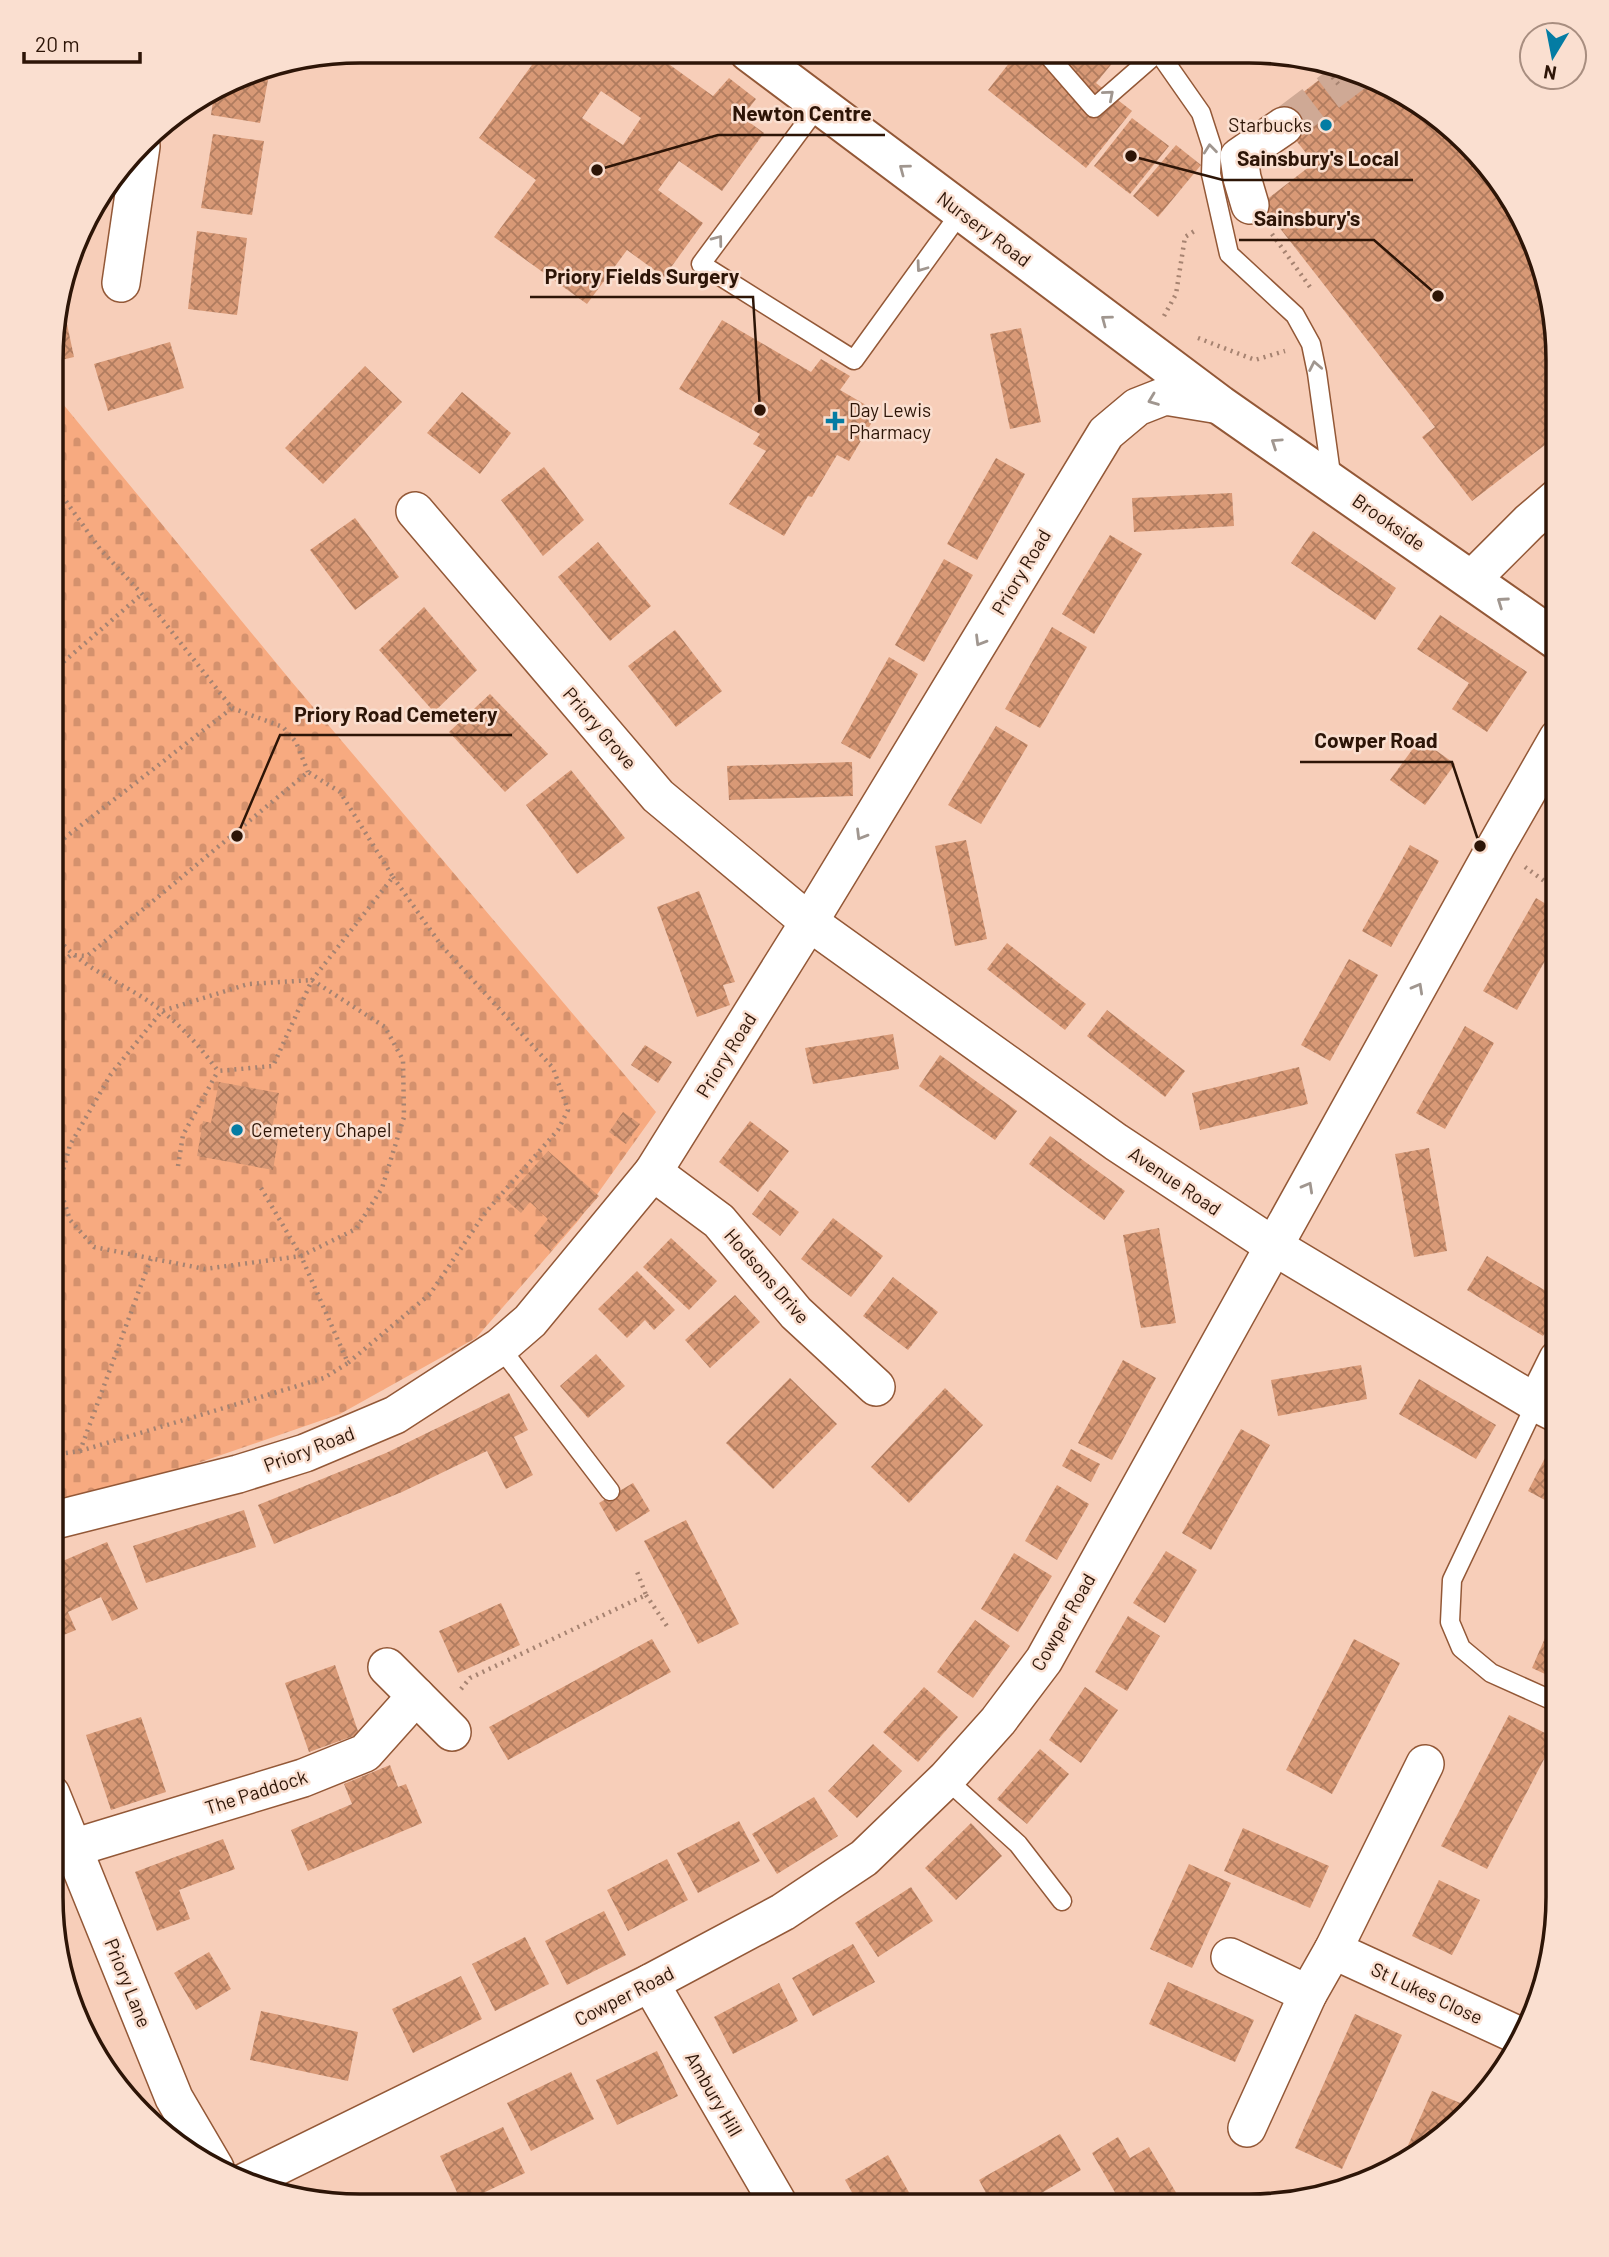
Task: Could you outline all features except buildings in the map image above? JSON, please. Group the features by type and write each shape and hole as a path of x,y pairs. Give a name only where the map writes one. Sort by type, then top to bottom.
{"main road":[{"name":"Nursery Road","path":"763,63 1220,405"},
{"name":"Brookside","path":"1220,405 1546,633"}],"street":[{"path":"1235,211 1242,178 1239,157 1284,125"},
{"path":"121,283 139,162"},
{"name":"Priory Road","path":"63,1518 238,1474 305,1453 395,1415 500,1347 530,1321 653,1172 809,922 1106,433 1137,407 1165,396 1220,405"},
{"path":"1471,580 1546,507"},
{"name":"Priory Grove","path":"415,511 659,796 809,922"},
{"name":"Cowper Road","path":"258,2176 650,1983 783,1912 864,1858 946,1779 998,1721 1044,1660 1546,759"},
{"name":"Avenue Road","path":"809,922 1116,1142 1275,1247 1546,1407"},
{"name":"Hodsons Drive","path":"653,1172 719,1222 796,1313 882,1390"},
{"path":"387,1667 434,1714"},
{"name":"The Paddock","path":"73,1848 303,1778 365,1753 434,1714"},
{"path":"1247,2128 1308,1994 1333,1950 1425,1764"},
{"name":"Priory Lane","path":"63,1823 174,2098 204,2150"},
{"name":"St Lukes Close","path":"1333,1950 1513,2033"},
{"path":"1230,1957 1308,1994"},
{"name":"Ambury Hill","path":"650,1983 773,2194"}],"lane":[{"path":"1055,63 1094,107 1146,63"},
{"path":"1165,63 1200,113 1212,146 1211,174 1235,211 1229,254 1295,315 1311,344 1332,482"},
{"path":"818,105 701,264 854,360 961,212"},
{"path":"500,1347 610,1491"},
{"path":"1546,1410 1452,1580 1450,1622 1461,1648 1491,1673 1546,1698"},
{"path":"946,1779 1018,1844 1062,1901"}],"path":[{"path":"1330,74 1339,85"},
{"path":"1141,346 1162,320 1176,294 1185,237 1235,211 1313,290"},
{"path":"1196,337 1255,360 1311,344"},
{"path":"63,497 100,549 142,594 232,708 282,727 296,742 309,772 340,792 393,877 441,945 553,1069 568,1110 558,1130 485,1213 430,1294 348,1363 324,1378 80,1451 63,1453"},
{"path":"63,662 142,594"},
{"path":"63,839 232,708"},
{"path":"63,961 71,955 87,956 309,772"},
{"path":"218,1071 272,1066 312,980 393,877"},
{"path":"63,945 71,955 162,1011 203,1051 218,1071"},
{"path":"63,1171 70,1145 111,1074 162,1011 248,984 312,980 385,1027 403,1060 404,1117 382,1188 356,1229 301,1256 205,1269 94,1247 70,1220 63,1198"},
{"path":"178,1166 183,1135 218,1071"},
{"path":"261,1188 301,1256 348,1363"},
{"path":"80,1451 151,1258"},
{"path":"636,1569 646,1595 669,1629"},
{"path":"434,1714 449,1704 470,1678 646,1595"}],"green space":[{"path":"63,404 291,681 656,1112 578,1221 476,1338 340,1414 137,1484 63,1497"}],"tunnel":[{"path":"1284,126 1346,79"}],"place":[{"name":"Starbucks","path":"1326,125"},
{"name":"Sainsbury's Local","path":"1131,156"},
{"name":"Newton Centre","path":"597,170"},
{"name":"Sainsbury's","path":"1438,296"},
{"name":"Priory Fields Surgery","path":"760,410"},
{"name":"Day Lewis Pharmacy","path":"835,421"},
{"name":"Priory Road Cemetery","path":"237,836"},
{"name":"Cowper Road","path":"1480,846"},
{"name":"Cemetery Chapel","path":"237,1130"}]}
